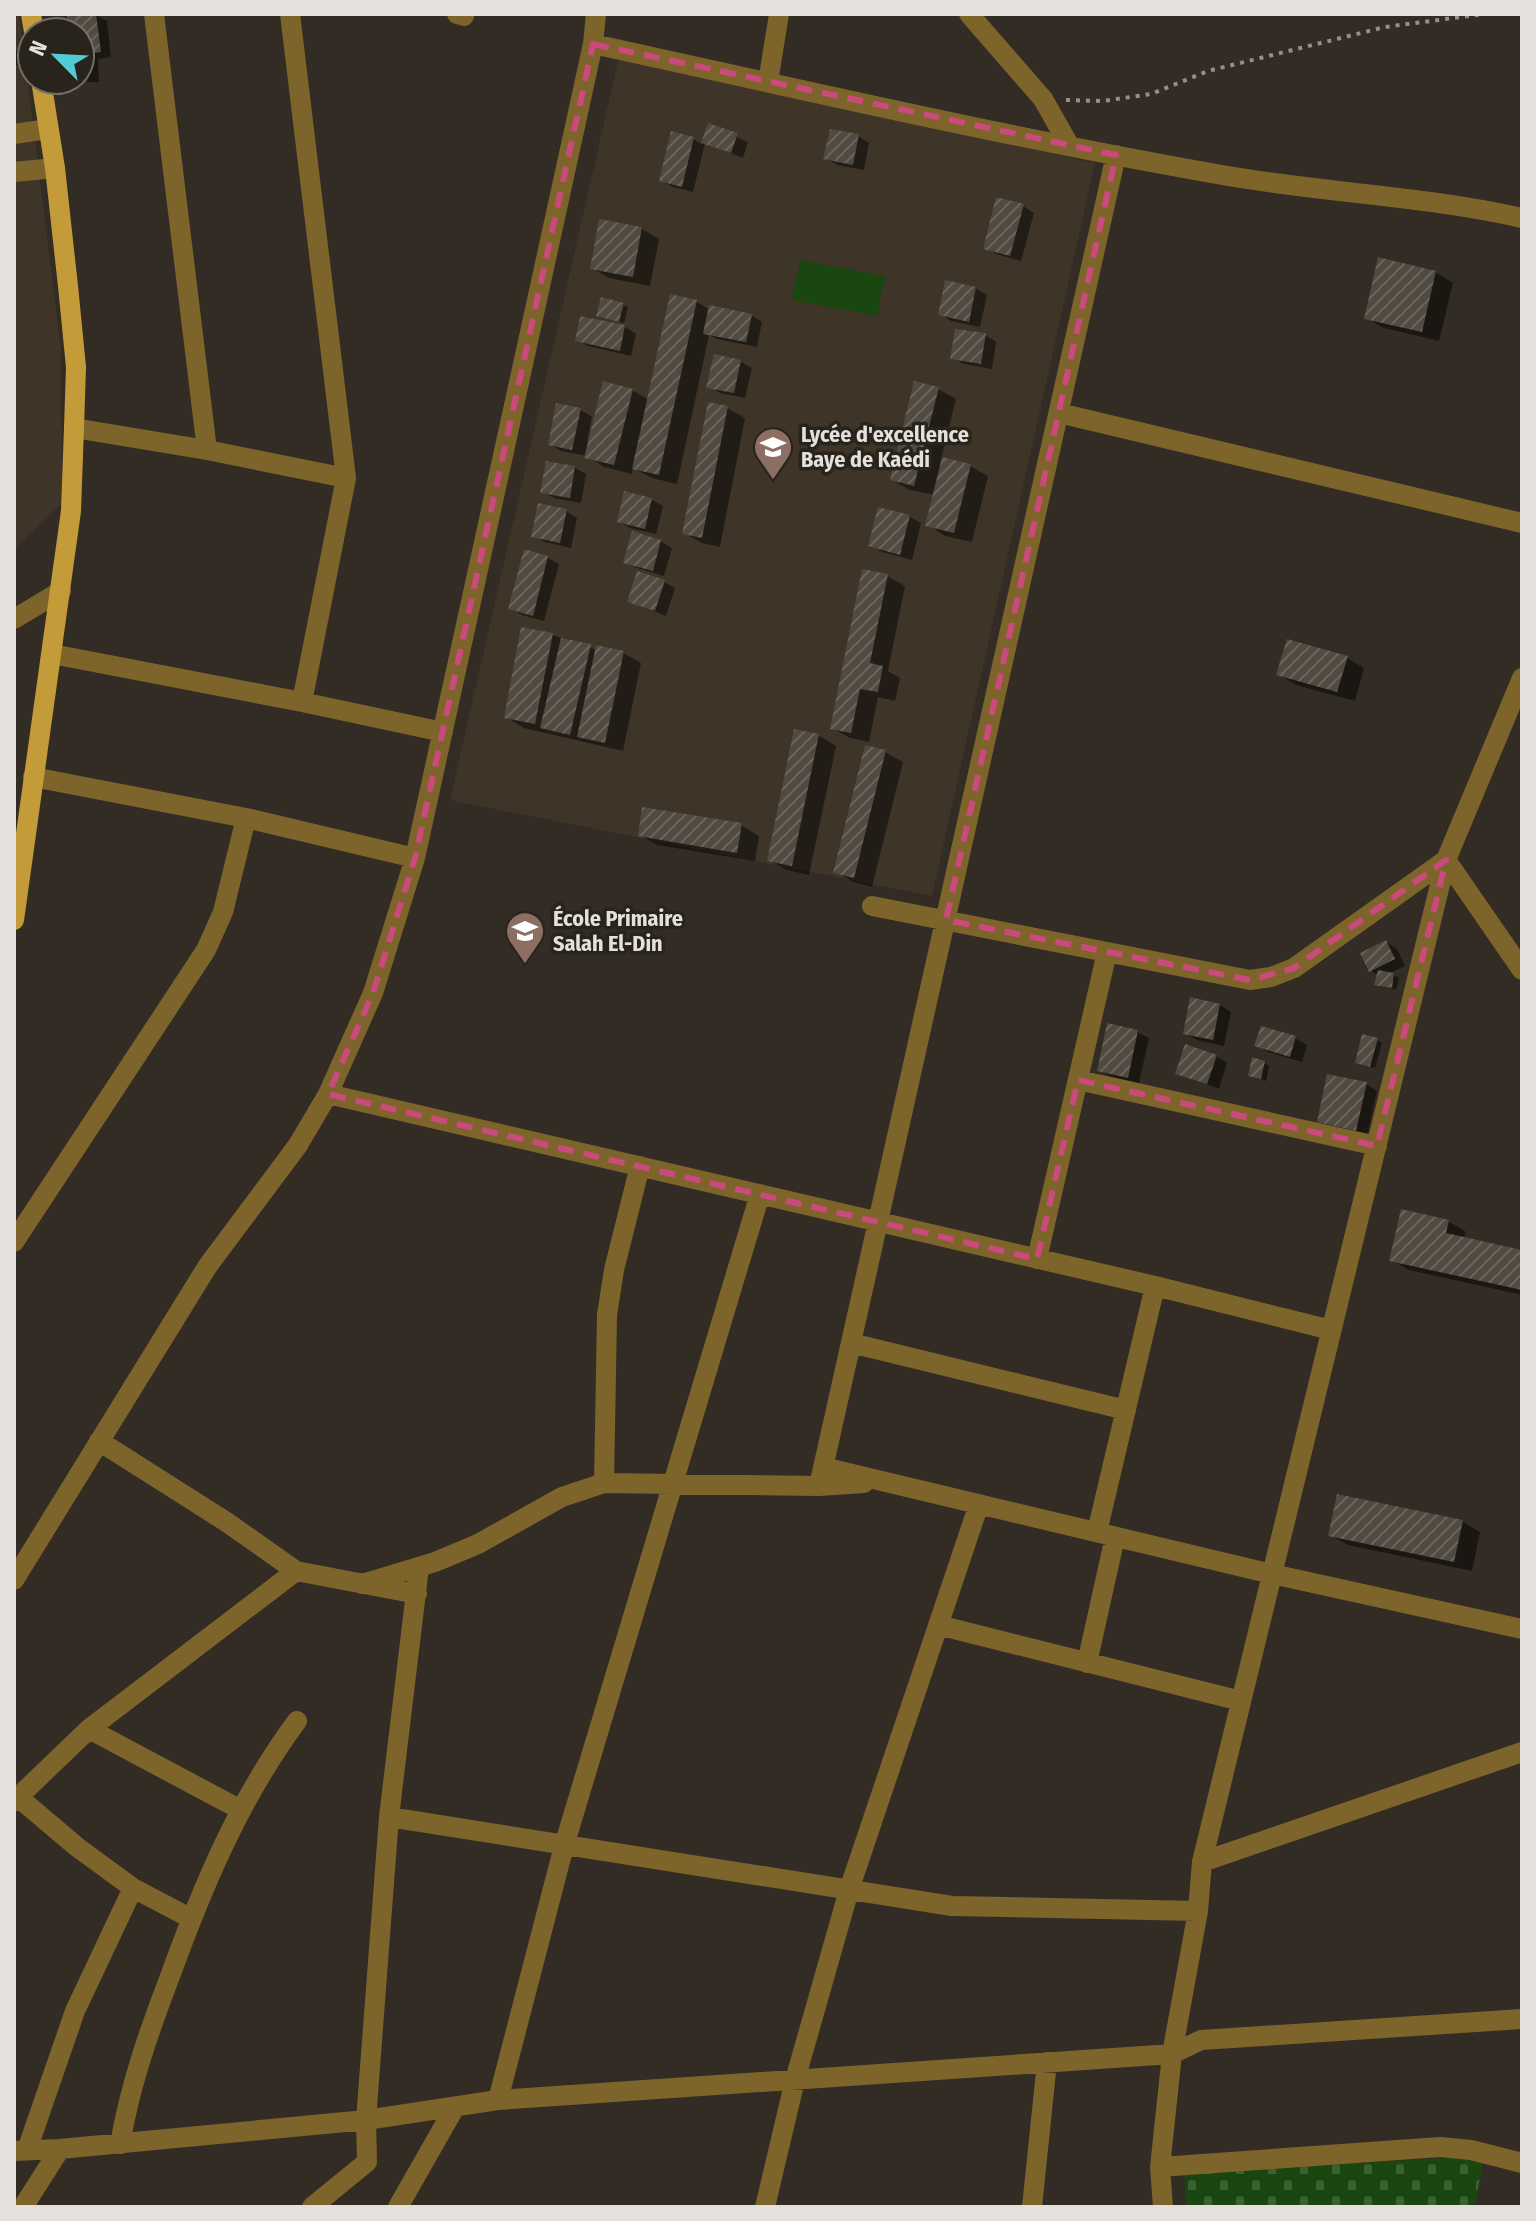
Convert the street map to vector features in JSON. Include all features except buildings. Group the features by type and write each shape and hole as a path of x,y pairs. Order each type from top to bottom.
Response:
{"main road":[{"path":"14,920 71,511 74,428 76,367 55,168 43,96"}],"street":[{"path":"154,14 207,450"},
{"path":"290,14 346,478 302,702"},
{"path":"14,1580 207,1267 298,1145 328,1094 373,993 415,858 593,44 596,14"},
{"path":"768,82 779,14"},
{"path":"969,14 1043,99 1069,145"},
{"path":"593,44 1116,155 1232,176 1466,206 1522,218"},
{"path":"14,134 48,129"},
{"path":"821,1476 1116,155"},
{"path":"14,172 55,168"},
{"path":"1059,413 1522,523"},
{"path":"74,428 207,450 346,478"},
{"path":"14,619 61,591"},
{"path":"52,654 443,732"},
{"path":"1163,2207 1160,2167 1172,2054 1198,1911 1202,1862 1446,860 1522,678"},
{"path":"33,777 246,818 415,858"},
{"path":"14,1242 206,950 223,912 246,818"},
{"path":"872,906 1250,980 1271,977 1294,968 1446,860"},
{"path":"1446,860 1522,970"},
{"path":"1037,1259 1107,952"},
{"path":"1078,1080 1377,1146"},
{"path":"328,1094 1155,1286 1331,1330"},
{"path":"604,1483 609,1303 614,1270 640,1166"},
{"path":"498,2100 564,1846 760,1194"},
{"path":"1087,1663 1126,1410 1155,1286"},
{"path":"851,1343 1126,1410"},
{"path":"99,1441 228,1523 296,1571 417,1594"},
{"path":"362,1584 419,1567 478,1544 562,1497 604,1483 674,1485 821,1476 885,1482 1272,1574 1522,1629"},
{"path":"765,2207 795,2080 849,1890 979,1504"},
{"path":"312,2207 367,2162 366,2120 389,1817 419,1567"},
{"path":"190,1918 133,1888 16,1799 89,1729 296,1571"},
{"path":"938,1625 1241,1701"},
{"path":"120,2144 127,2098 190,1918 241,1810 279,1745 297,1721"},
{"path":"89,1729 241,1810"},
{"path":"1202,1862 1521,1759"},
{"path":"389,1817 952,1906 1198,1911"},
{"path":"133,1888 75,2011 21,2150 120,2144 366,2120 498,2100 1172,2054 1201,2040 1522,2019"},
{"path":"1032,2207 1047,2062"},
{"path":"398,2207 455,2107"},
{"path":"1160,2167 1440,2147 1471,2150 1522,2163"},
{"path":"23,2207 60,2149"}],"path":[{"path":"1043,99 1103,101 1151,94 1208,71 1385,27 1484,14"}],"highlighted area":[{"path":"593,44 1116,155 946,920 1250,980 1294,968 1446,860 1377,1146 1078,1080 1037,1259 328,1094 373,993 415,858"}],"shaded area":[{"path":"14,14 19,14 16,16 16,96 29,96 61,350 62,503 14,550"},
{"name":"Lycée d'excellence Baye de Kaédi","path":"619,57 1095,163 932,896 450,800"}],"green space":[{"path":"800,260 885,276 877,316 792,300"},
{"path":"1459,2157 1483,2160 1475,2207 1187,2207 1184,2174"}],"place":[{"name":"Lycée d'excellence Baye de Kaédi","path":"773,481"},
{"name":"École Primaire Salah El-Din","path":"525,965"}]}
